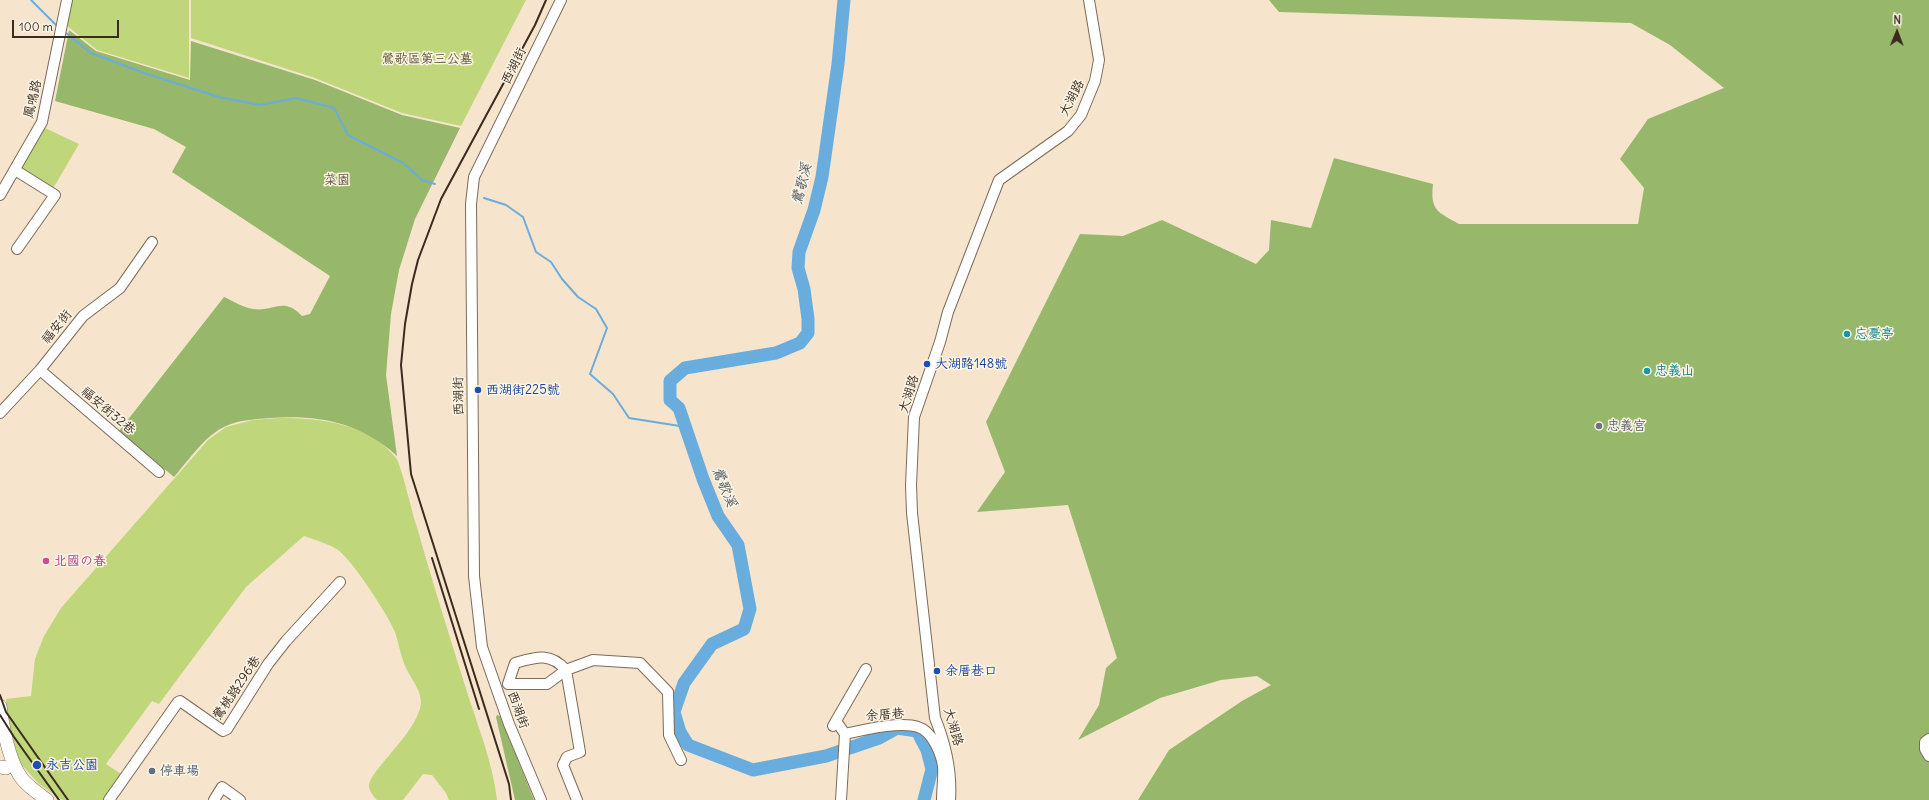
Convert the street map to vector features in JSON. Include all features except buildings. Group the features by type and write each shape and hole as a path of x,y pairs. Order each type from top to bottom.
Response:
{"main road":[{"path":"0,706 1,720 14,765 23,780 47,800"},
{"path":"0,749 3,768 17,787 33,800"}],"street":[{"name":"鳳鳴路","path":"0,195 42,122 67,0"},
{"name":"西湖街","path":"541,800 509,724 482,647 474,576 471,204 474,177 561,0"},
{"name":"大湖路","path":"950,800 950,768 945,745 935,718 914,539 911,485 914,417 940,342 948,312 999,180 1068,131 1084,108 1095,81 1099,60 1089,0"},
{"path":"15,170 54,195 17,249"},
{"name":"福安街","path":"0,413 40,370 83,316 120,288 152,242"},
{"name":"福安街32巷","path":"40,370 159,472"},
{"name":"鶯桃路296巷","path":"109,800 178,702 180,701 223,730 227,729 268,664 286,641 340,582"},
{"path":"577,800 563,765 567,757 580,752 566,670 559,661 538,656 515,663 508,684 546,684 566,670 593,660 640,663 668,692 669,735 681,760"},
{"name":"余厝巷","path":"866,669 834,724 845,735 868,728 893,726 918,727 928,735 937,746 943,766 942,800"},
{"path":"841,800 845,735"},
{"path":"1929,739 1925,742 1925,749 1929,756"},
{"path":"214,800 222,787 240,800"}],"green space":[{"path":"71,0 189,0 189,78 97,50 66,25"},
{"name":"鶯歌區第三公墓","path":"191,0 526,0 461,126 402,113 315,78 191,38"},
{"path":"1269,0 1929,0 1929,800 1138,800 1169,750 1242,701 1271,685 1257,676 1221,680 1160,698 1078,740 1099,705 1106,668 1117,658 1068,505 977,512 1005,472 986,422 1080,234 1123,236 1162,220 1256,264 1269,250 1271,220 1311,228 1334,158 1433,184 1433,200 1437,210 1459,224 1638,224 1644,188 1620,159 1648,119 1724,88 1670,45 1631,23 1279,12"},
{"name":"菜園","path":"69,30 96,51 190,80 191,41 315,80 402,115 460,128 415,219 399,270 391,314 386,375 397,456 383,444 368,435 338,423 288,417 248,420 236,422 218,430 197,449 174,477 119,431 224,297 242,306 253,309 267,309 279,306 289,307 302,316 310,314 330,276 172,172 186,147 154,129 55,101"},
{"path":"45,128 79,144 51,192 18,173"},
{"name":"永吉公園","path":"279,418 327,421 358,430 385,446 396,458 441,610 485,747 497,800 449,800 446,793 432,775 423,774 403,800 377,800 373,796 369,787 371,780 376,771 403,739 418,715 421,703 420,694 405,665 395,632 391,624 361,576 338,550 304,536 246,587 159,704 152,701 106,764 121,774 103,800 62,800 39,784 20,763 10,734 6,699 31,696 35,659 44,636 61,608 208,440 226,427 253,420"},
{"path":"497,715 500,716 534,800 515,800 496,717"}],"waterway":[{"path":"31,0 56,25"},
{"name":"鶯歌溪","path":"844,0 838,64 822,177 814,210 799,252 798,268 804,289 808,319 808,333 800,343 776,353 685,368 670,381 670,400 679,408 703,479 718,516 738,545 750,609 744,629 712,644 684,683 674,712 680,732 688,745 753,770 826,756 879,738 897,728 917,731 927,750 932,769 924,800"},
{"path":"66,33 91,53 147,74 219,97 260,105 296,98 334,108 348,135 403,163 422,180 435,184"},
{"path":"484,198 506,205 523,217 536,252 551,262 562,279 578,297 596,309 607,328 590,374 613,394 629,418 686,427"}],"railway":[{"path":"511,800 509,784 411,474 401,365 405,324 412,284 418,260 441,199 535,25 546,0"},
{"path":"432,558 479,709"},
{"path":"0,695 6,712 68,800"},
{"path":"0,715 59,800"}],"place":[{"name":"忘憂亭","path":"1847,334"},
{"name":"大湖路148號","path":"927,364"},
{"name":"忠義山","path":"1647,371"},
{"name":"西湖街225號","path":"478,390"},
{"name":"忠義宮","path":"1599,426"},
{"name":"北國の春","path":"46,561"},
{"name":"余厝巷口","path":"937,671"},
{"name":"永吉公園","path":"37,765"},
{"name":"停車場","path":"152,771"}]}
